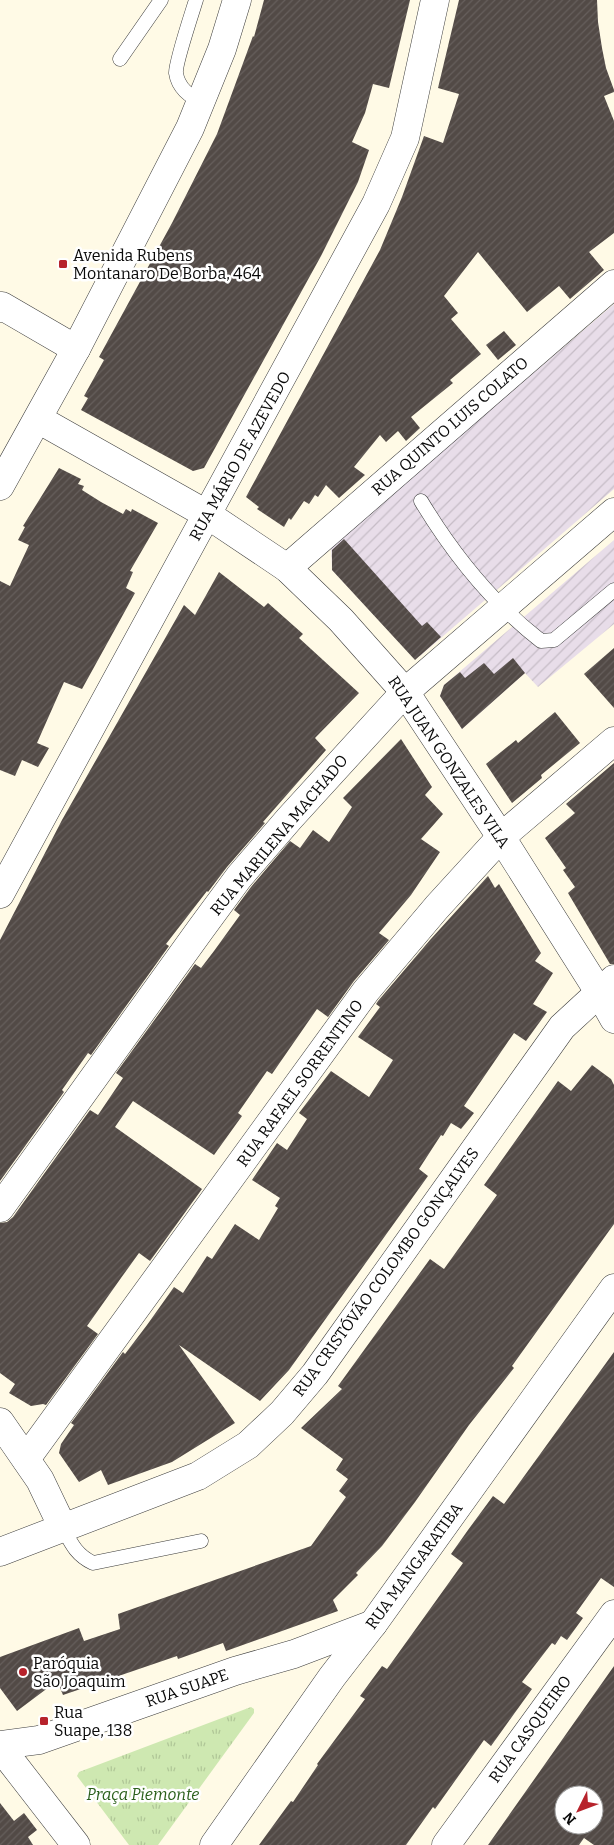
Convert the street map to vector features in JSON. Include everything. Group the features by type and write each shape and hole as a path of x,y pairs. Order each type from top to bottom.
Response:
{"street":[{"path":"0,486 76,349 190,128 222,49 237,0"},
{"name":"RUA MÁRIO DE AZEVEDO","path":"0,894 376,204 405,138 435,0"},
{"name":"RUA QUINTO LUIS COLATO","path":"287,568 614,284"},
{"path":"0,308 2,306 76,349"},
{"name":"RUA JUAN GONZALES VILA","path":"38,419 208,515 287,568 341,620 405,692 501,837 606,985 614,1019"},
{"name":"RUA MARILENA MACHADO","path":"0,1208 239,877 320,784 405,692 614,512"},
{"name":"RUA RAFAEL SORRENTINO","path":"26,1459 366,991 501,837 614,741"},
{"name":"RUA CRISTÓVÃO COLOMBO GONÇALVES","path":"0,1552 198,1476 248,1445 282,1413 315,1374 562,1027 606,985"},
{"name":"RUA MANGARATIBA","path":"214,1845 332,1677 373,1624 614,1288"},
{"path":"0,1422 40,1480 63,1528"},
{"name":"RUA CASQUEIRO","path":"446,1845 614,1614"},
{"name":"RUA SUAPE","path":"0,1746 40,1740 235,1671 294,1654 373,1624"},
{"path":"0,1746 76,1845"}],"lane":[{"path":"120,58 161,0"},
{"path":"196,0 176,72 182,88 191,98 202,101"},
{"path":"421,501 456,555 503,608 541,641 554,640 614,590"},
{"path":"63,1528 75,1551 93,1563 201,1541"}],"shaded area":[{"path":"614,304 614,489 420,656 412,656 332,570 331,546"},
{"path":"614,540 614,624 538,687 525,673 462,729 440,696 444,685"}],"green space":[{"name":"Praça Piemonte","path":"251,1707 254,1709 254,1713 158,1845 129,1845 77,1776 79,1772"}],"building":[{"path":"264,0 410,0 389,88 373,84 365,113 352,142 369,150 358,182 321,256 204,468 193,471 81,410 88,398 84,396 104,360 99,357 172,223 217,134 254,37"},
{"path":"459,0 597,0 602,48 606,68 614,90 614,92 604,96 614,121 614,233 589,252 604,270 570,299 559,286 527,312 478,252 444,296 458,313 451,319 481,354 450,380 453,383 411,417 420,428 406,441 398,431 386,442 380,435 354,467 365,475 339,498 326,485 318,497 315,495 309,504 304,501 291,520 289,518 284,527 257,509 259,507 246,497 380,250 424,136 443,143 459,94 438,88"},
{"path":"504,331 516,345 498,360 486,345"},
{"path":"59,468 81,479 78,484 84,486 82,490 101,502 123,514 126,509 131,512 132,509 158,523 130,571 133,572 126,588 135,593 82,689 64,682 37,743 49,748 38,767 22,760 15,776 0,770 0,581 10,586 29,545 18,540 25,527 23,526"},
{"path":"344,539 422,626 427,622 441,637 415,660 332,570 332,550"},
{"path":"219,572 264,607 268,603 303,634 299,638 359,693 315,738 326,750 263,822 265,823 207,891 166,944 169,946 91,1055 88,1053 62,1090 64,1092 0,1181 0,940 62,820 184,605 195,615"},
{"path":"614,648 614,708 584,674"},
{"path":"513,658 525,673 462,729 440,696 444,685 460,672 465,678 484,663 494,674"},
{"path":"555,712 580,743 541,775 542,778 512,803 486,764 516,740 518,743"},
{"path":"401,739 432,787 425,795 443,814 421,839 440,852 411,895 379,933 389,940 354,981 328,1017 317,1009 272,1074 267,1071 238,1113 242,1116 214,1155 133,1101 115,1127 202,1189 150,1261 139,1253 87,1326 98,1334 46,1405 31,1406 9,1393 15,1384 0,1373 0,1223 7,1222 13,1217 90,1110 98,1115 123,1078 116,1073 195,964 201,968 214,951 240,915 234,910 251,887 290,841 300,848 313,830 329,842 352,807 343,798"},
{"path":"614,763 614,964 610,964 568,893 575,887 563,870 566,868 545,838 575,813 566,804"},
{"path":"488,876 495,888 499,884 541,953 535,961 553,973 533,1004 547,1012 526,1041 514,1033 464,1106 474,1113 461,1129 451,1123 443,1136 441,1135 419,1169 428,1176 289,1370 260,1401 179,1345 235,1423 172,1462 108,1485 101,1470 79,1482 59,1453 61,1444 74,1425 71,1423 174,1287 183,1293 207,1256 212,1259 235,1224 259,1240 278,1208 275,1206 280,1198 252,1180 277,1143 287,1150 307,1119 299,1113 331,1071 369,1097 393,1060 358,1037 380,1007 376,1004 378,1001"},
{"path":"592,1065 611,1079 614,1085 614,1224 512,1366 514,1368 469,1425 415,1502 382,1546 356,1573 358,1575 333,1600 338,1611 226,1651 223,1643 178,1659 177,1656 63,1695 57,1681 17,1711 0,1688 0,1657 79,1628 84,1641 120,1629 118,1614 311,1546 346,1497 339,1491 348,1479 336,1470 343,1459 301,1428 342,1389 338,1386 430,1259 444,1269 497,1195 484,1185 558,1081 571,1091"},
{"path":"614,1352 614,1587 601,1578 576,1613 583,1618 567,1640 561,1636 555,1645 552,1643 522,1682 532,1689 491,1746 484,1740 435,1809 433,1807 406,1845 259,1845 291,1801 293,1802 317,1764 365,1699 360,1696 382,1666 387,1669 463,1563 451,1554 468,1530 493,1496 504,1504"},
{"path":"614,1666 614,1845 594,1845 584,1838 579,1845 488,1845"},
{"path":"0,1803 14,1821 24,1813 37,1830 28,1837 33,1845 0,1845"}],"place":[{"name":"Avenida Rubens Montanaro De Borba, 464","path":"63,264"},
{"name":"Paróquia São Joaquim","path":"23,1672"},
{"name":"Rua Suape, 138","path":"44,1721"}]}
